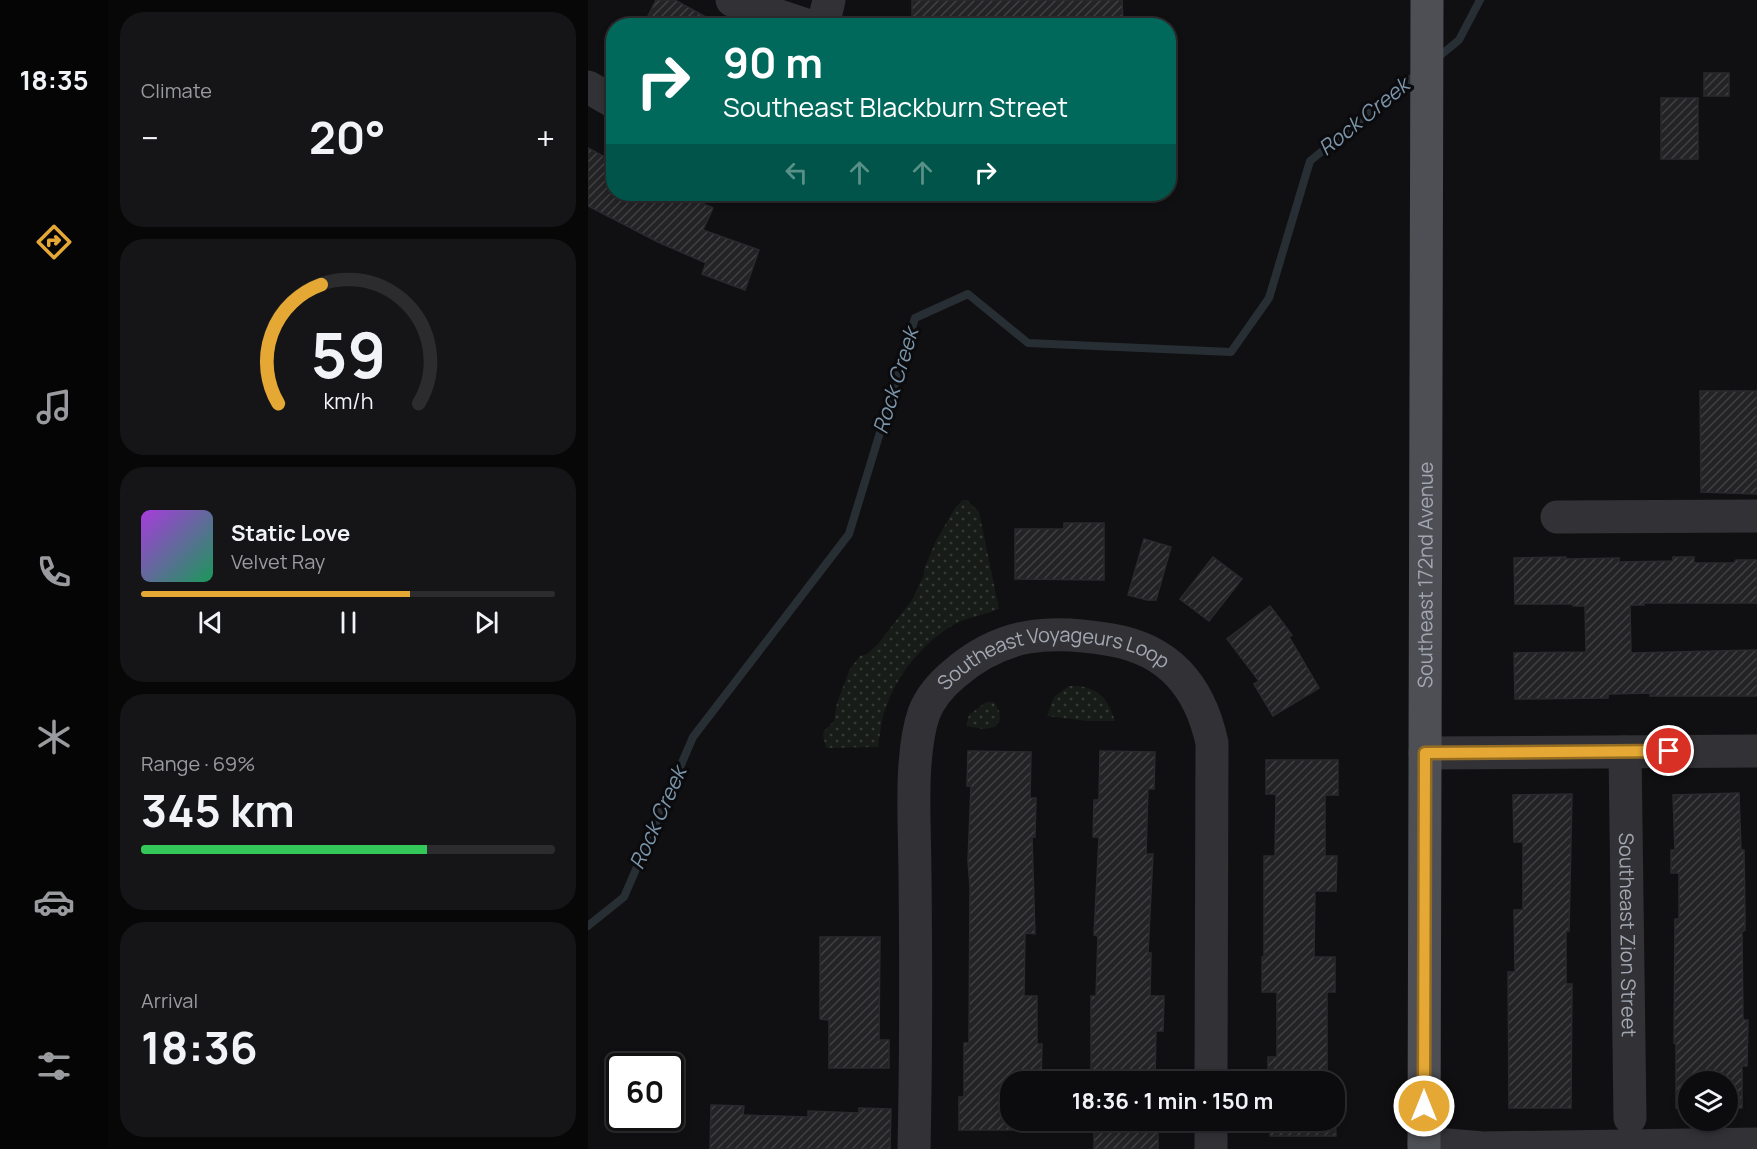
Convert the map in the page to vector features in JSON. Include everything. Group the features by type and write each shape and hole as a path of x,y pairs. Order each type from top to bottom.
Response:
{"main road":[{"name":"Southeast 172nd Avenue","path":"1424,1146 1427,0"}],"street":[{"path":"732,0 785,18"},
{"path":"825,18 829,0"},
{"path":"588,87 606,97"},
{"path":"1557,516 1757,516"},
{"name":"Southeast Voyageurs Loop","path":"914,1149 917,745 924,713 946,681 974,658 994,646 1020,638 1048,635 1094,636 1129,643 1155,654 1177,671 1190,686 1200,704 1212,743 1210,1071"},
{"path":"1425,753 1757,751"},
{"name":"Southeast Zion Street","path":"1625,752 1630,1118"},
{"path":"1210,1131 1210,1149"},
{"path":"1424,1146 1486,1148 1757,1144"}],"shaded area":[{"path":"963,500 967,500 979,512 999,609 955,624 943,631 912,661 890,697 882,719 878,747 826,748 824,731 834,721 837,703 850,669 860,656 867,654 878,644 912,600 936,541 955,508"},
{"path":"1069,686 1086,687 1099,693 1108,704 1115,721 1087,721 1047,716 1054,697"},
{"path":"986,702 994,702 999,711 1000,720 995,727 984,729 966,726 969,715"}],"building":[{"path":"656,0 675,0 708,18 647,18"},
{"path":"912,0 1122,0 1123,18 912,18"},
{"path":"1704,73 1729,73 1729,96 1704,96"},
{"path":"1661,98 1698,98 1698,159 1661,159"},
{"path":"588,148 606,158 606,201 696,201 713,208 703,230 759,250 745,290 702,274 706,263 658,242 588,206"},
{"path":"1700,391 1757,391 1757,494 1701,492"},
{"path":"1064,523 1104,523 1104,580 1015,579 1015,529 1064,529"},
{"path":"1144,539 1171,547 1156,600 1128,595"},
{"path":"1213,557 1242,579 1209,621 1180,599"},
{"path":"1566,557 1566,559 1619,558 1619,562 1673,561 1673,557 1694,557 1694,563 1734,563 1736,560 1757,560 1757,603 1630,605 1631,653 1757,650 1757,696 1650,696 1650,693 1608,694 1608,698 1515,699 1514,653 1586,652 1585,606 1515,604 1514,558"},
{"path":"1270,606 1292,635 1289,637 1319,688 1273,716 1254,684 1259,681 1227,639"},
{"path":"968,751 1031,752 1030,798 1036,798 1035,837 1032,837 1035,934 1025,933 1024,996 1037,996 1037,1044 1042,1044 1041,1071 1000,1071 1000,1130 959,1130 959,1097 964,1097 964,1043 969,1043 970,886 968,861 971,786 967,786"},
{"path":"1100,751 1155,752 1154,789 1148,789 1146,854 1153,854 1148,953 1151,953 1150,996 1164,996 1163,1031 1156,1031 1155,1071 1091,1071 1091,996 1096,996 1098,936 1094,935 1099,837 1093,837 1094,800 1099,800"},
{"path":"1266,760 1338,760 1338,795 1325,795 1325,856 1337,856 1336,891 1315,891 1314,957 1335,957 1335,992 1327,992 1327,1071 1268,1071 1268,1057 1277,1057 1277,992 1262,992 1264,856 1275,856 1276,794 1266,794"},
{"path":"1739,793 1741,850 1744,850 1743,1020 1748,1020 1747,1066 1742,1066 1742,1108 1738,1108 1738,1071 1678,1071 1678,1108 1676,1108 1675,919 1679,919 1679,873 1671,873 1671,850 1675,850 1673,795"},
{"path":"1572,794 1569,931 1566,931 1566,984 1572,984 1571,1108 1509,1108 1508,972 1515,972 1514,910 1523,910 1523,842 1514,842 1513,795"},
{"path":"820,937 880,937 879,1040 889,1040 889,1068 829,1068 829,1020 820,1019"},
{"path":"711,1105 744,1106 743,1115 808,1117 808,1111 859,1113 859,1108 891,1109 890,1149 710,1149"},
{"path":"1094,1131 1158,1131 1158,1149 1094,1149"},
{"path":"1270,1131 1336,1131 1336,1136 1270,1136"}],"waterway":[{"name":"Rock Creek","path":"1436,59 1459,40 1480,0"},
{"name":"Rock Creek","path":"588,926 624,897 693,737 849,534 915,318 968,294 1028,343 1231,352 1269,298 1310,161 1419,72"}],"route":[{"path":"1424,1106 1425,753 1669,751"}]}
